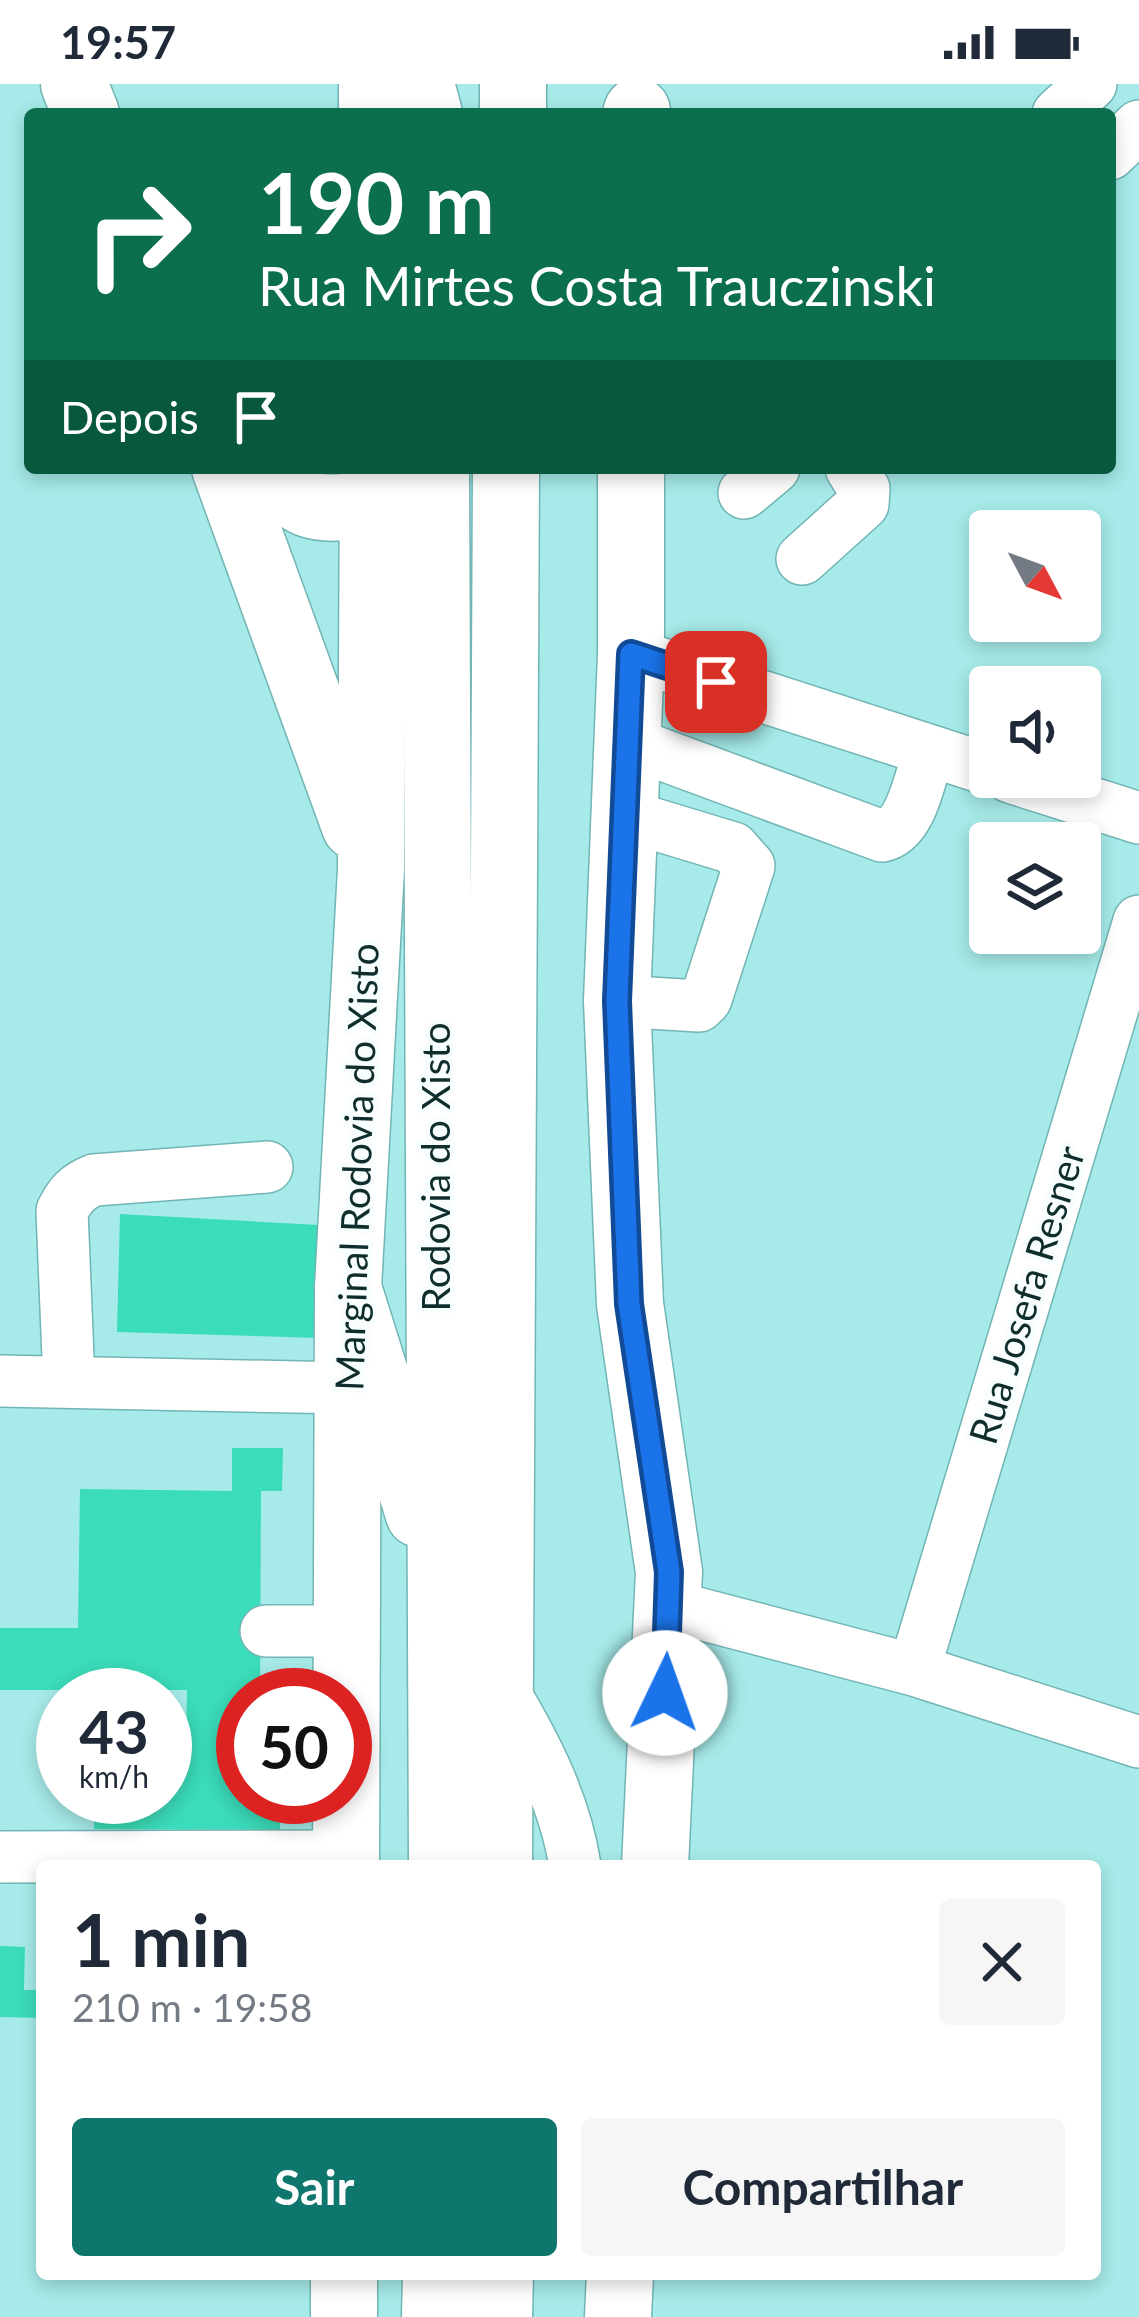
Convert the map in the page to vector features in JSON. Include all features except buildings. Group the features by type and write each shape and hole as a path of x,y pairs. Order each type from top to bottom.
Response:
{"main road":[{"path":"227,474 370,868"},
{"path":"279,474 286,490 309,507 373,487"},
{"name":"Rodovia do Xisto","path":"436,474 442,1860"},
{"path":"643,479 617,1001 629,1304 669,1572 655,1860"},
{"name":"Rodovia do Xisto","path":"500,1860 511,485"},
{"name":"Marginal Rodovia do Xisto","path":"346,1860 347,1288 370,868 373,487"},
{"path":"347,1288 438,1575"},
{"path":"344,2280 344,2317"},
{"path":"435,2317 436,2280"},
{"path":"499,2317 500,2280"}],"street":[{"path":"1065,108 1091,84"},
{"path":"1118,84 1139,108"},
{"path":"1116,148 1139,126"},
{"path":"802,559 863,504 864,489 855,474"},
{"path":"631,654 969,763"},
{"path":"628,742 882,836 902,824 929,751"},
{"path":"1076,798 1139,818"},
{"path":"617,1001 699,1006 712,987 748,866 733,848 624,815"},
{"name":"Rua Josefa Resner","path":"914,1670 1139,921"},
{"path":"68,1382 62,1211 68,1197 94,1180 267,1167"},
{"path":"0,1381 347,1388"},
{"path":"670,1606 914,1670 1139,1742"},
{"path":"266,1631 346,1631"},
{"path":"499,1684 534,1742 570,1836 574,1860"},
{"path":"0,1857 260,1860"}],"route":[{"path":"665,1693 669,1572 629,1304 617,1001 631,654 716,682"}]}
